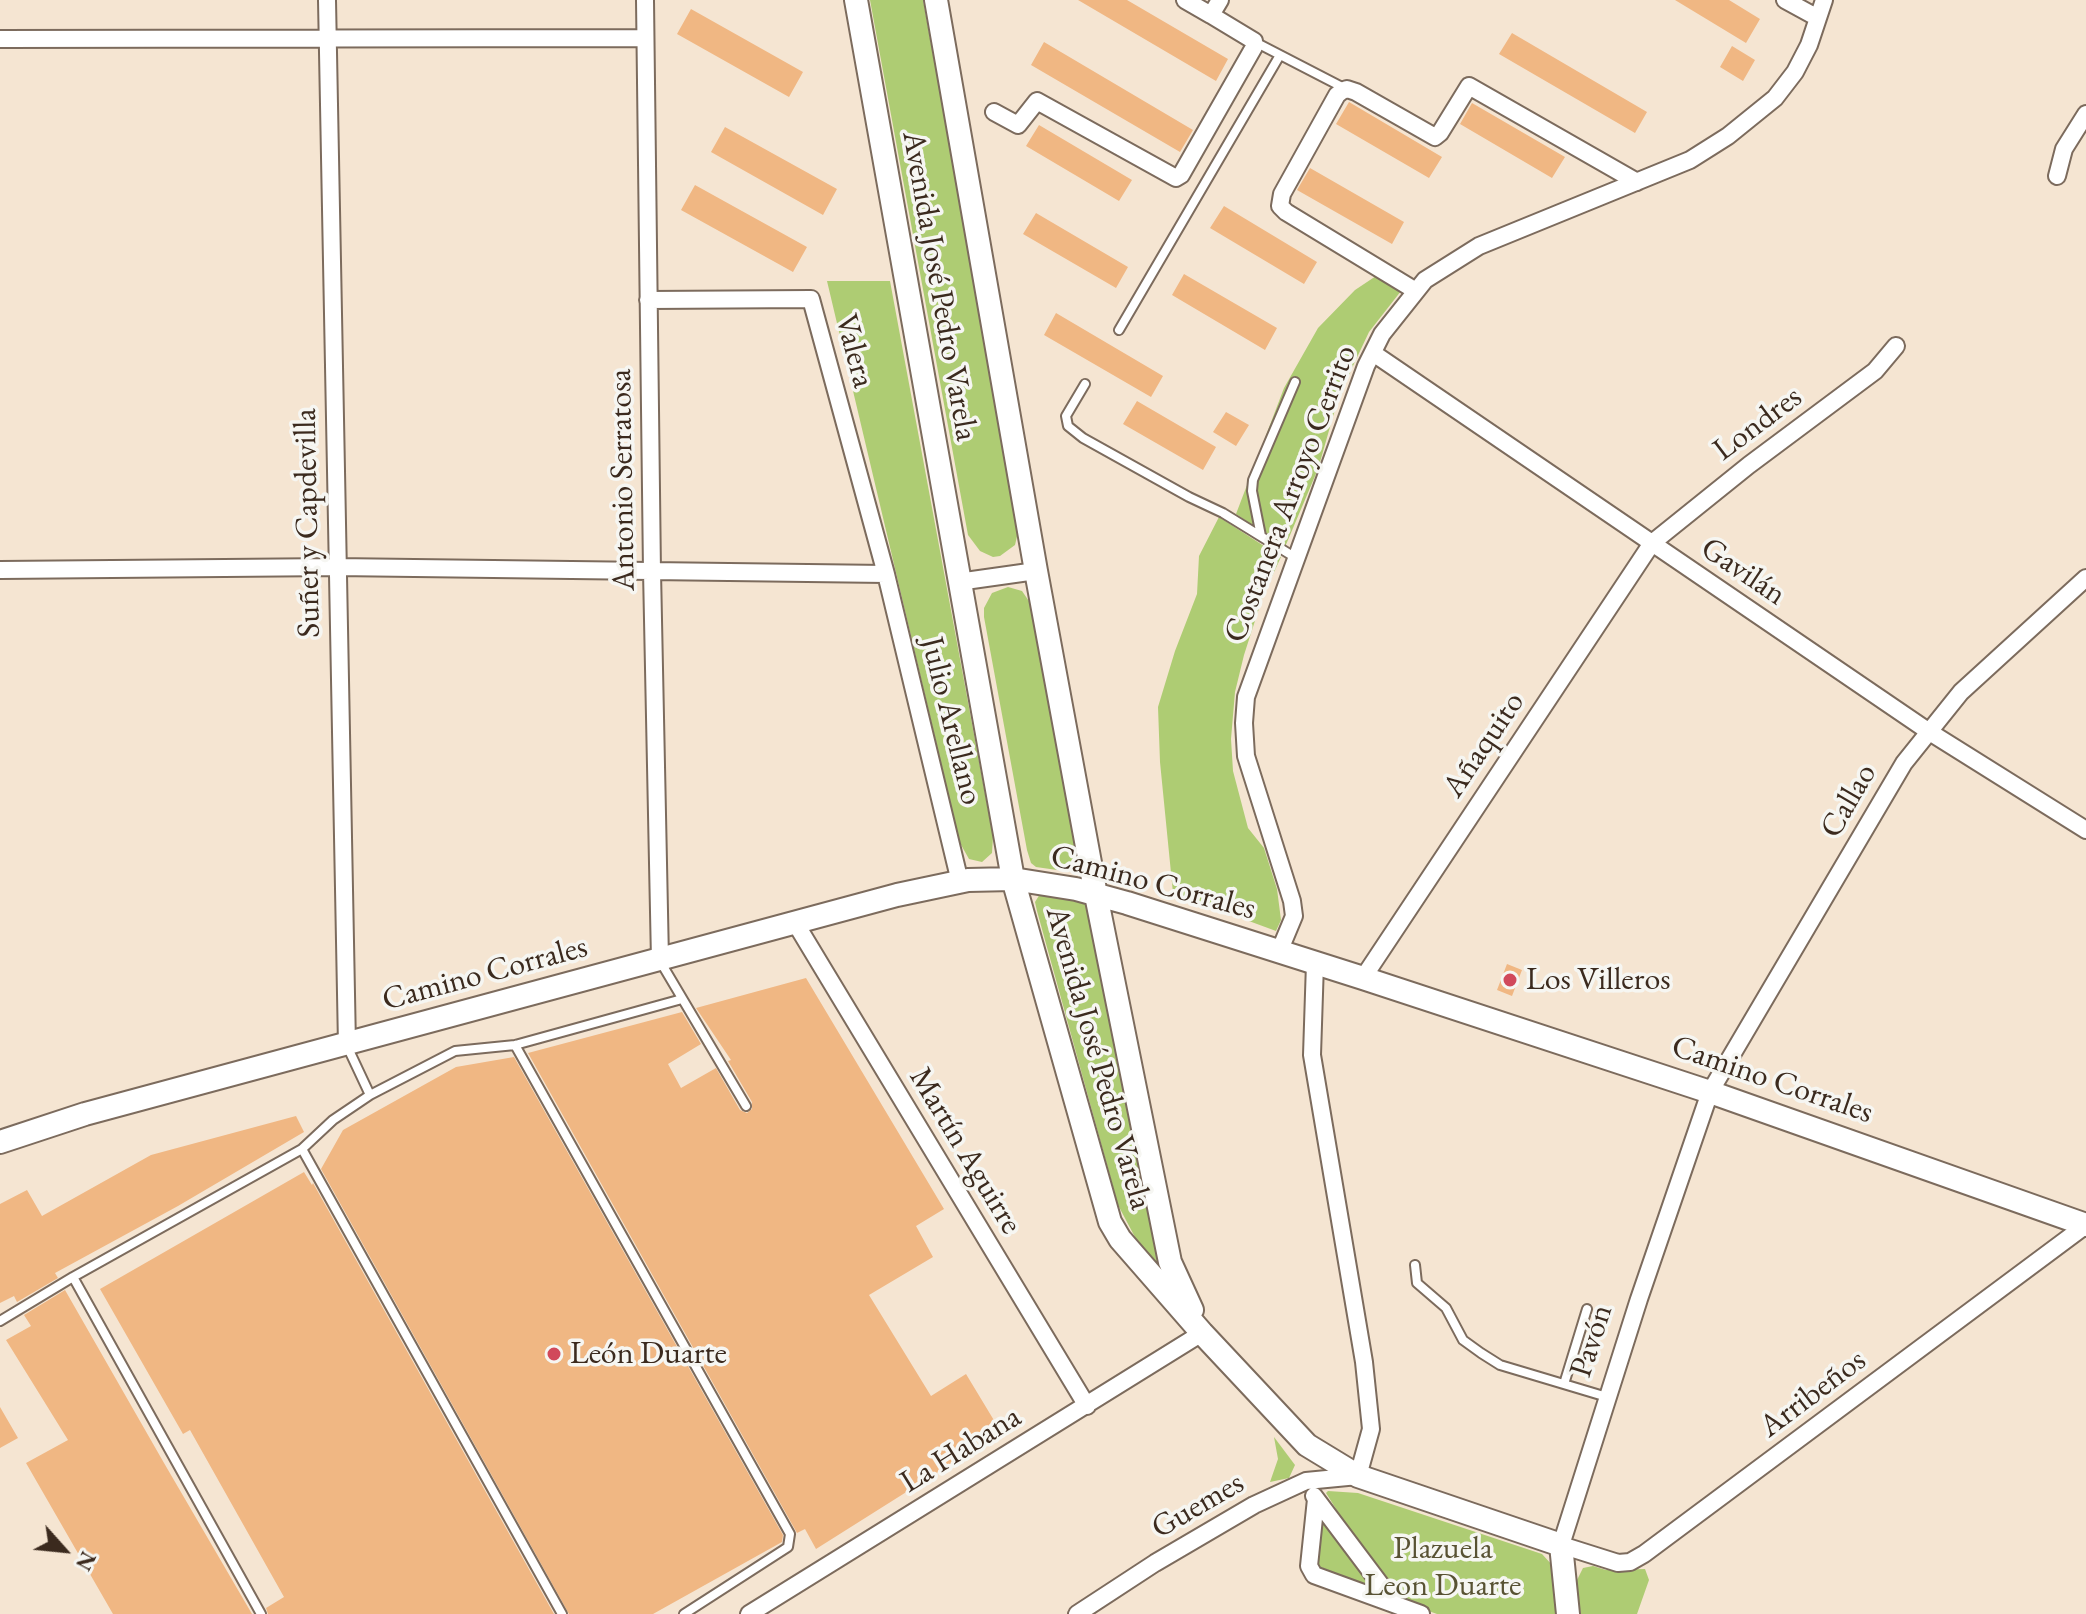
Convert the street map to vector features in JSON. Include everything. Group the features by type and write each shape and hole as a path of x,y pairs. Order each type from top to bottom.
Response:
{"street":[{"name":"Suñer y Capdevilla","path":"327,0 347,1045"},
{"name":"Antonio Serratosa","path":"645,0 660,960"},
{"name":"Avenida José Pedro Varela","path":"856,0 1013,879 1110,1222 1120,1239 1202,1333 1307,1445 1358,1476 1561,1545"},
{"name":"Avenida José Pedro Varela","path":"936,0 1096,895 1170,1262 1202,1333"},
{"path":"994,112 1018,125 1037,101 1176,178 1181,175 1254,47 1254,41 1215,7 1185,0"},
{"path":"1785,0 1818,18"},
{"name":"Costanera Arroyo Cerrito","path":"1279,952 1294,916 1246,756 1246,697 1382,334 1425,280 1479,246 1690,160 1728,136 1775,98 1795,72 1809,45 1824,0"},
{"path":"0,39 645,38"},
{"path":"1416,291 1280,206 1282,194 1337,95 1347,89 1435,137 1469,86 1637,182"},
{"path":"2057,176 2064,149 2086,114"},
{"name":"Valera","path":"648,300 811,299 886,574"},
{"name":"Londres","path":"1652,543 1749,465 1875,371 1896,346"},
{"name":"Gavilán","path":"1373,353 1928,731 2086,830"},
{"name":"Añaquito","path":"1363,978 1652,543"},
{"path":"0,570 336,567 886,574"},
{"path":"958,582 1036,571"},
{"name":"Julio Arellano","path":"886,574 960,882"},
{"name":"Callao","path":"1710,1092 1895,776 1961,692 2086,578"},
{"name":"Camino Corrales","path":"0,1142 85,1114 897,895 960,882 1013,879 1096,895 1363,978 1710,1092 2086,1225"},
{"name":"Martín Aguirre","path":"796,924 1087,1406"},
{"path":"1315,963 1312,1055 1364,1362 1371,1429 1358,1476"},
{"name":"Pavón","path":"1568,1614 1561,1545 1710,1092"},
{"name":"Arribeños","path":"1561,1545 1618,1563 1630,1562 1644,1554 2086,1225"},
{"name":"La Habana","path":"749,1614 1202,1333"},
{"name":"Guemes","path":"1077,1614 1222,1522 1306,1481 1358,1476"},
{"path":"1306,1481 1316,1499 1396,1605"},
{"path":"1316,1499 1309,1566 1314,1575 1421,1614"}],"lane":[{"path":"1254,41 1347,89"},
{"path":"1119,330 1280,55"},
{"path":"1261,536 1252,491 1253,480 1295,382"},
{"path":"1085,384 1066,416 1068,426 1083,438 1297,558"},
{"path":"660,960 746,1106"},
{"path":"0,1321 302,1149 333,1120 370,1095 455,1051 515,1045 682,999"},
{"path":"347,1045 370,1095"},
{"path":"515,1045 790,1534 788,1547 684,1614"},
{"path":"302,1149 562,1614"},
{"path":"1415,1265 1417,1283 1446,1308 1463,1340 1500,1365 1608,1398"},
{"path":"73,1277 261,1614"},
{"path":"1564,1384 1587,1309"}],"green space":[{"path":"870,0 923,0 1019,528 1015,545 1000,556 993,557 980,551 968,535"},
{"path":"1376,276 1401,291 1369,332 1352,368 1334,413 1318,469 1285,547 1236,514 1284,388 1318,328 1355,290"},
{"path":"827,281 890,281 993,837 992,853 982,862 969,859 960,843"},
{"path":"1219,517 1281,557 1263,596 1244,655 1235,692 1231,739 1233,771 1248,828 1264,848 1277,889 1281,920 1276,931 1173,893 1160,762 1158,707 1197,594 1199,556"},
{"path":"1008,587 1022,591 1033,607 1081,867 1071,872 1036,867 1031,863 1027,850 984,617 984,608 992,593"},
{"path":"1040,894 1086,900 1173,1286 1145,1256 1118,1205 1037,911 1035,902"},
{"path":"1274,1437 1295,1465 1289,1478 1270,1482 1278,1459"},
{"name":"Plazuela Leon Duarte","path":"1326,1493 1358,1493 1542,1554 1553,1566 1558,1614 1437,1614 1398,1600 1343,1520"},
{"path":"1318,1506 1382,1592 1318,1566"},
{"path":"1593,1566 1606,1570 1645,1569 1649,1580 1637,1614 1581,1614 1575,1584 1583,1568"}],"building":[{"path":"1078,0 1127,0 1228,59 1216,81"},
{"path":"1675,0 1729,0 1760,19 1746,43"},
{"path":"691,9 803,72 789,97 677,34"},
{"path":"1512,33 1647,112 1635,133 1499,54"},
{"path":"1044,42 1193,130 1180,152 1031,65"},
{"path":"1732,46 1755,60 1743,81 1720,67"},
{"path":"1349,102 1442,157 1429,178 1336,124"},
{"path":"1472,103 1565,157 1552,178 1460,124"},
{"path":"1039,125 1132,180 1119,201 1026,146"},
{"path":"725,127 837,189 823,215 711,152"},
{"path":"1310,168 1404,222 1392,244 1297,190"},
{"path":"695,185 807,247 793,272 681,210"},
{"path":"1224,206 1317,262 1304,284 1210,228"},
{"path":"1036,213 1128,267 1116,288 1023,234"},
{"path":"1184,274 1277,328 1265,350 1172,295"},
{"path":"1056,313 1163,376 1151,397 1044,335"},
{"path":"1137,401 1216,447 1203,470 1123,424"},
{"path":"1226,412 1249,425 1236,446 1213,432"},
{"name":"Los Villeros","path":"1507,964 1522,970 1512,996 1497,990"},
{"path":"806,978 944,1209 916,1226 933,1257 869,1295 931,1396 966,1374 995,1422 960,1446 965,1455 816,1549 805,1529 797,1533 528,1053 682,1012 701,1044 668,1064 681,1088 716,1068 740,1110 747,1113 752,1109 752,1102 728,1061 731,1060 696,1008"},
{"name":"León Duarte","path":"514,1057 783,1535 782,1542 653,1614 569,1614 321,1169 343,1130 456,1067"},
{"path":"296,1116 304,1132 55,1273 58,1278 17,1302 14,1296 0,1303 0,1204 27,1190 42,1216 151,1155"},
{"path":"304,1172 313,1183 554,1614 268,1614 266,1608 284,1597 190,1430 183,1434 100,1289"},
{"path":"65,1290 252,1614 113,1614 26,1463 68,1440 6,1340 31,1326 24,1315"},
{"path":"0,1407 18,1438 0,1448"}],"place":[{"name":"Los Villeros","path":"1510,980"},
{"name":"León Duarte","path":"554,1354"}]}
